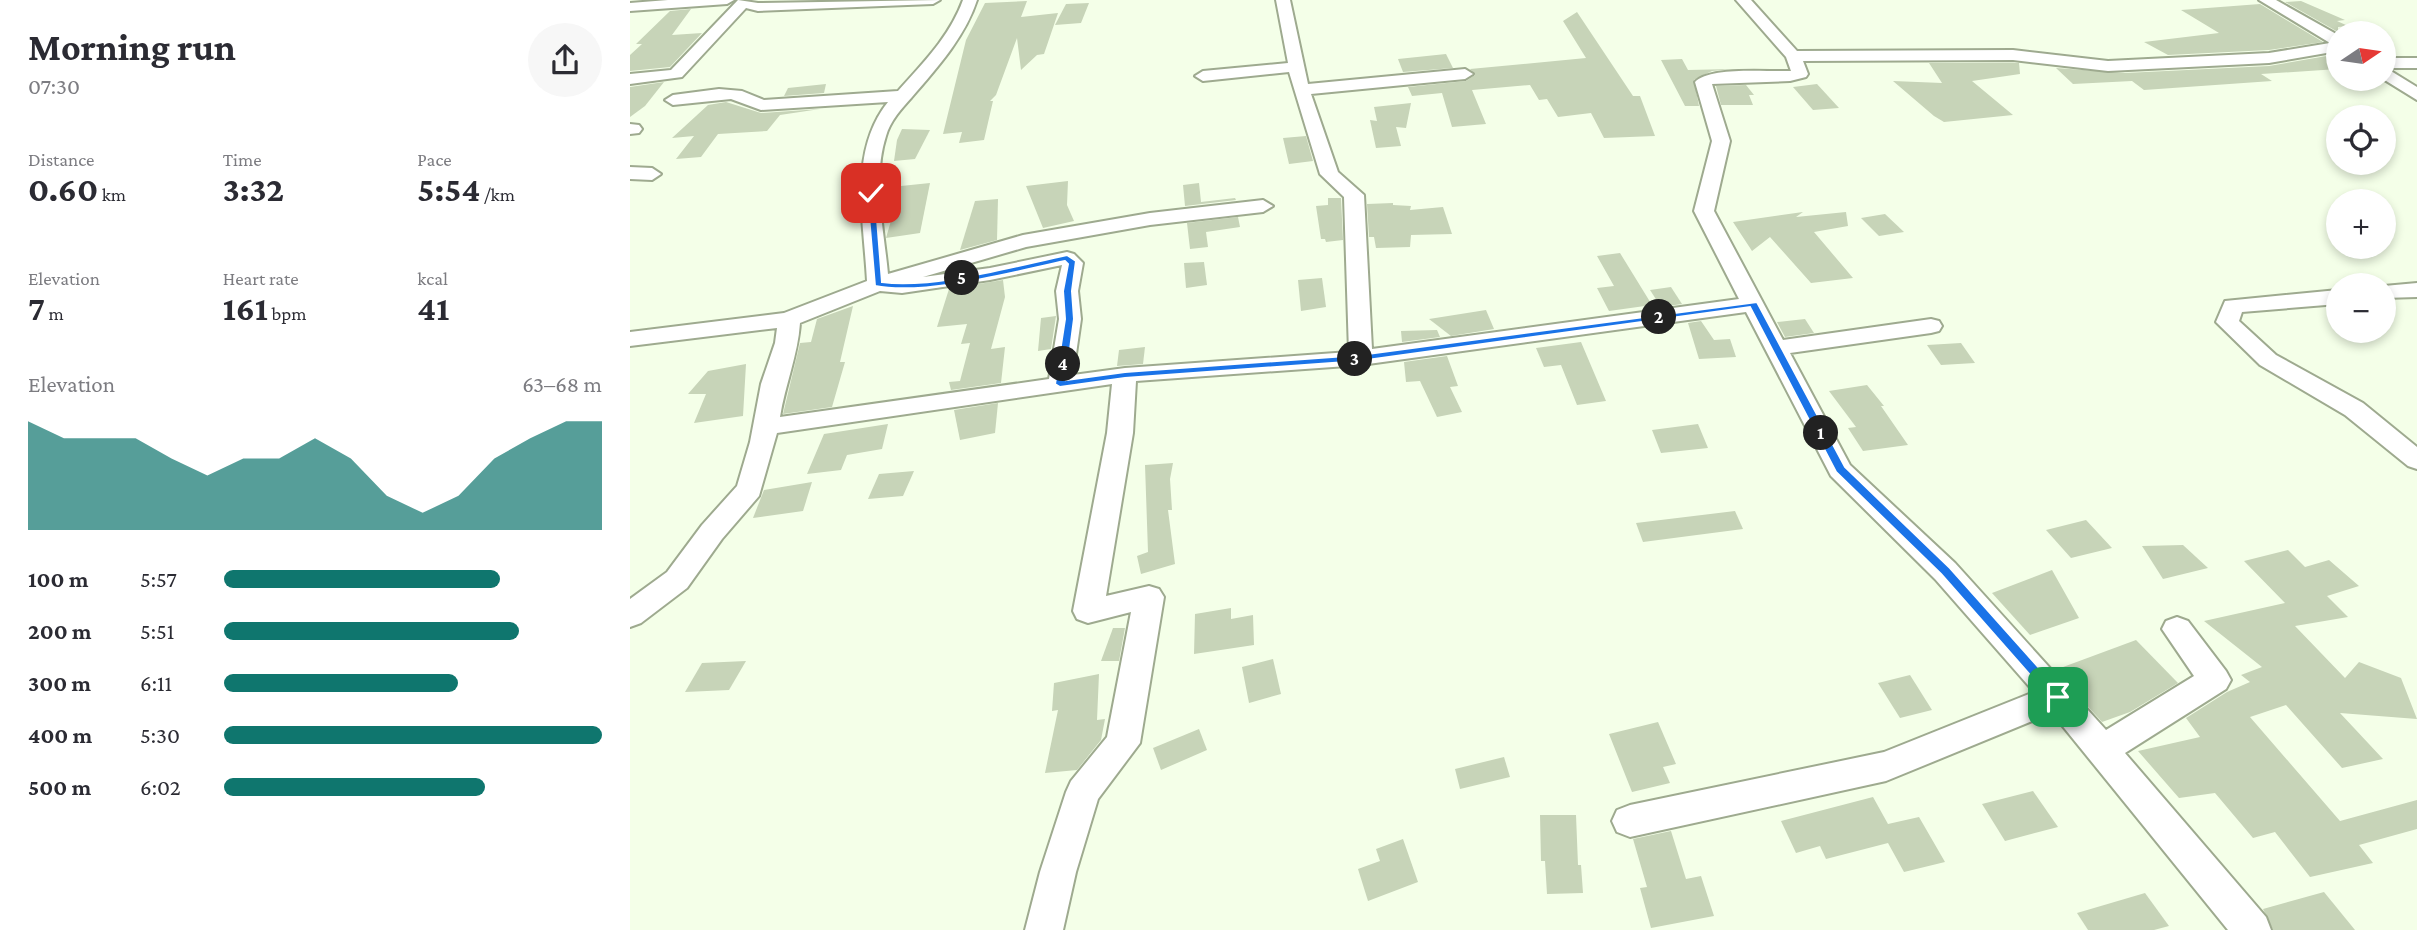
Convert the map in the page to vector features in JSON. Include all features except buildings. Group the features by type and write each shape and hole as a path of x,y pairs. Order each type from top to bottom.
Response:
{"street":[{"path":"630,7 727,0"},
{"path":"630,79 676,74 744,1 766,7 933,0"},
{"path":"878,284 870,172 877,135 892,108 934,61 963,20 970,0"},
{"path":"1283,0 1301,90 1329,174 1354,195 1360,358"},
{"path":"1743,0 1793,56 1800,74 1716,78 1703,82 1721,141 1704,211 1840,470 1945,571 2058,697 2252,930"},
{"path":"2266,0 2326,37"},
{"path":"1793,56 2013,55 2108,66 2269,58 2326,46"},
{"path":"2396,63 2417,64"},
{"path":"1203,76 1296,67"},
{"path":"1301,90 1465,74"},
{"path":"2396,80 2417,95"},
{"path":"673,100 720,95 752,97 761,105 904,96"},
{"path":"630,173 652,174"},
{"path":"630,339 748,326 789,318 878,284 1023,241 1150,219 1263,206"},
{"path":"878,284 902,287 990,274 1067,258 1073,263 1067,291 1070,319 1060,384"},
{"path":"2396,291 2417,290"},
{"path":"2326,298 2233,306 2227,323 2268,360 2354,409 2417,460"},
{"path":"764,427 1125,375 1360,358 1753,304"},
{"path":"630,615 677,580 712,532 749,489 763,442 773,384 787,343 789,318"},
{"path":"1776,348 1931,326"},
{"path":"1044,930 1058,872 1083,792 1123,743 1150,597 1088,611 1120,433 1125,375"},
{"path":"2101,750 2215,680 2177,629"},
{"path":"1630,821 1886,766 2058,697"}],"route":[{"path":"871,193 878,284 902,287 990,274 1067,258 1073,263 1067,291 1070,319 1060,384 1125,375 1360,358 1753,304 1840,470 1945,571 2058,697"}]}
